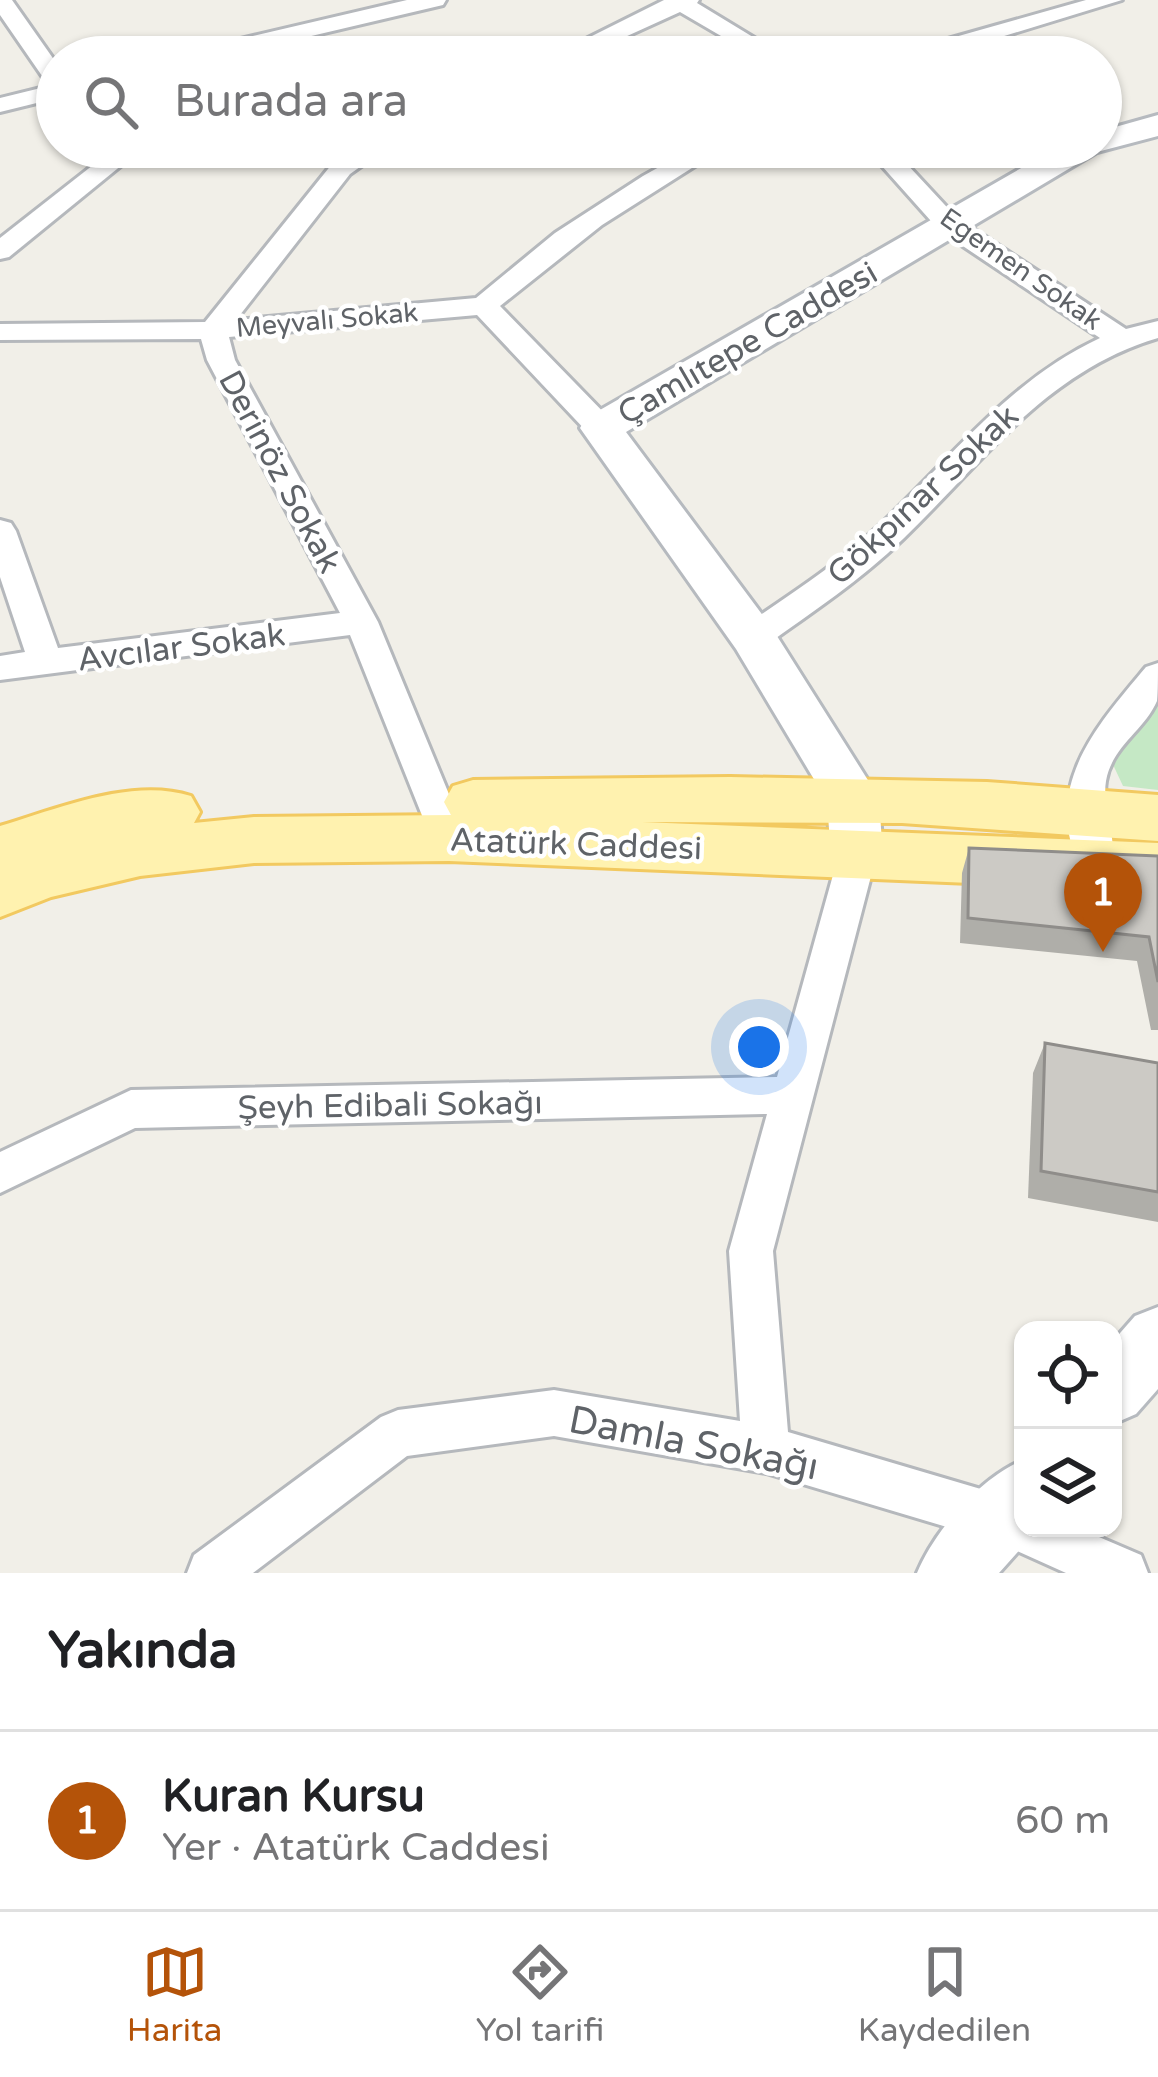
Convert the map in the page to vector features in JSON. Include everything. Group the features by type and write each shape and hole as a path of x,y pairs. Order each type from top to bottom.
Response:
{"main road":[{"name":"Atatürk Caddesi","path":"0,893 40,876 140,852 443,820 853,799 1089,836 1158,867"},
{"name":"Atatürk Caddesi","path":"0,850 88,822 254,801 857,857 1089,836 1158,818"}],"street":[{"path":"1,0 36,51"},
{"path":"282,36 434,0"},
{"path":"984,36 1111,0"},
{"path":"607,36 681,1 739,36"},
{"path":"1,106 36,97"},
{"path":"1122,136 1158,125"},
{"path":"0,250 105,168"},
{"name":"Derinöz Sokak","path":"343,168 213,330 221,360 361,622 443,820"},
{"path":"601,428 484,306 536,256 674,168"},
{"name":"Egemen Sokak","path":"896,168 948,224 1118,337"},
{"name":"Çamlıtepe Caddesi","path":"857,857 853,799 754,637 601,428 1046,168"},
{"name":"Meyvalı Sokak","path":"0,332 213,330 484,306"},
{"name":"Gökpınar Sokak","path":"754,637 905,520 1010,406 1118,337 1158,329"},
{"path":"0,531 46,663"},
{"name":"Avcılar Sokak","path":"0,668 361,622"},
{"path":"1089,836 1092,758 1158,676"},
{"path":"766,1449 751,1251 857,857"},
{"name":"Şeyh Edibali Sokağı","path":"0,1173 131,1109 795,1095"},
{"path":"1122,1381 1158,1339"},
{"name":"Damla Sokağı","path":"212,1573 398,1434 554,1413 766,1449 1012,1507 1123,1573"},
{"path":"952,1573 1012,1507"}],"green space":[{"path":"1158,700 1158,790 1123,786 1108,754"}],"building":[{"path":"969,848 1158,856 1158,982 1149,937 968,918"},
{"path":"1045,1043 1158,1063 1158,1192 1041,1171"}],"place":[{"name":"Kuran Kursu","path":"1103,952"}]}
